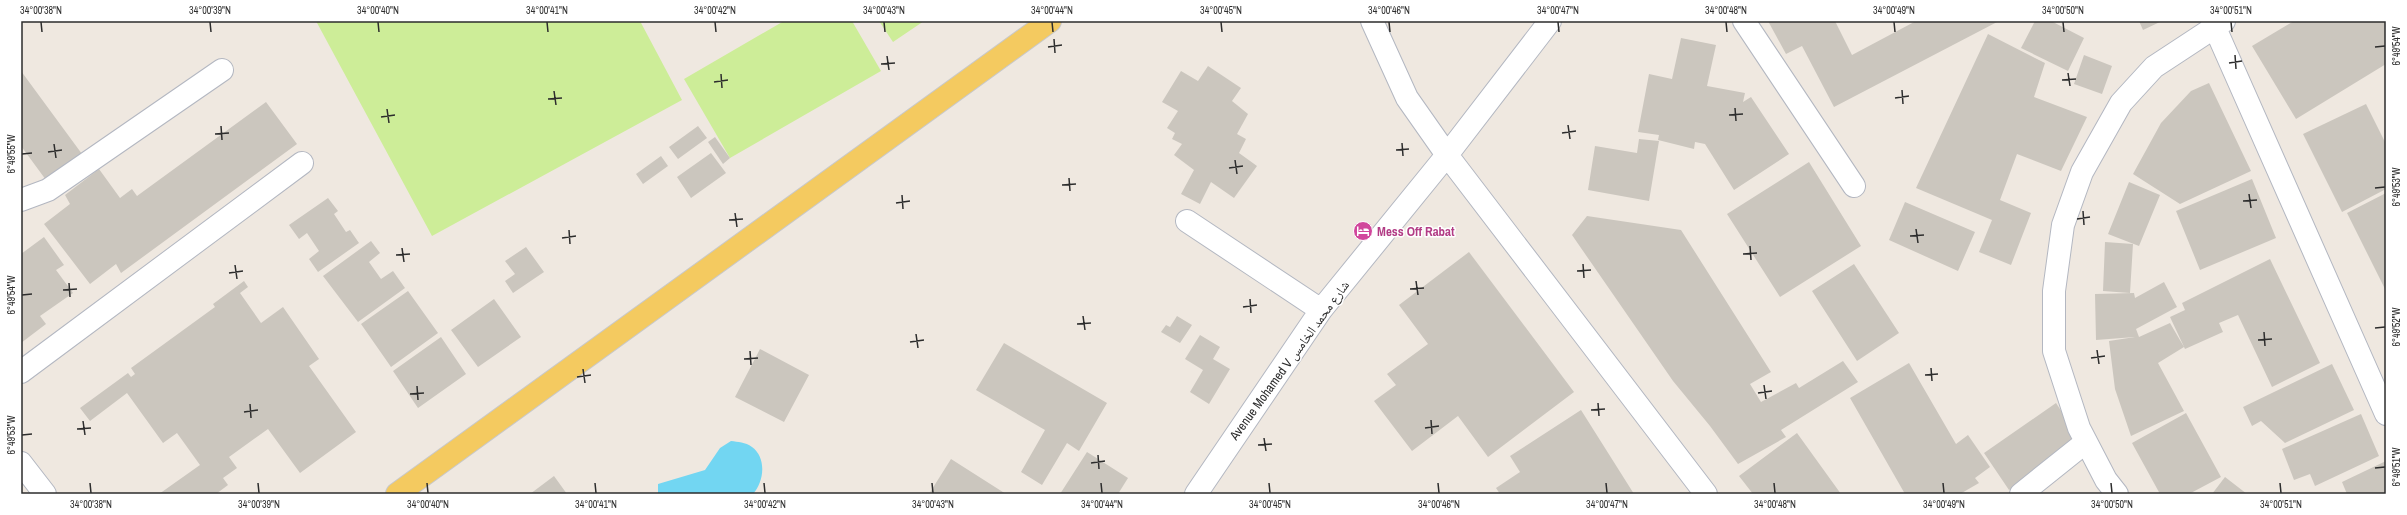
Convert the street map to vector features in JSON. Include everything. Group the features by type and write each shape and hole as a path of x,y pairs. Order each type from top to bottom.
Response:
{"main road":[{"path":"397,494 1050,21"}],"street":[{"path":"1372,21 1407,98 1447,155 1706,494"},
{"name":"Avenue Mohamed V شارع محمد الخامس","path":"1196,494 1321,310 1447,155 1550,21"},
{"path":"1744,21 1854,186"},
{"path":"2117,494 2106,480 2079,428 2054,351 2054,291 2063,225 2082,172 2121,103 2154,67 2217,23 2386,414"},
{"path":"21,200 48,190 222,70"},
{"path":"21,372 302,163"},
{"path":"1187,221 1321,310"},
{"path":"2021,494 2086,442"},
{"path":"21,463 45,494"}],"green space":[{"path":"316,21 640,21 682,100 432,236"},
{"path":"784,21 852,21 881,71 730,158 684,79"},
{"path":"879,21 924,21 893,42"}],"water":[{"path":"731,441 742,442 749,445 760,457 762,470 760,483 753,494 658,494 658,484 705,470 720,448"}],"building":[{"path":"1768,21 1835,21 1852,55 1916,21 1999,21 1834,107 1802,46 1786,54"},
{"path":"2035,21 2051,21 2084,38 2068,71 2021,48"},
{"path":"2139,21 2162,21 2143,30"},
{"path":"2294,21 2386,21 2386,64 2296,119 2252,46"},
{"path":"1988,34 2045,63 2034,97 2087,117 2061,171 2017,154 2000,200 2031,213 2011,265 1979,252 1992,220 1916,188"},
{"path":"1681,38 1716,45 1707,86 1745,93 1743,102 1751,97 1789,154 1734,190 1705,144 1695,142 1694,149 1658,140 1659,135 1638,132 1649,74 1672,79"},
{"path":"2084,55 2112,66 2102,94 2074,84"},
{"path":"1208,66 1241,88 1232,101 1248,114 1237,134 1246,139 1239,153 1257,166 1234,198 1211,182 1200,204 1181,194 1194,170 1174,155 1182,144 1172,139 1175,133 1167,128 1178,111 1162,102 1181,71 1198,81"},
{"path":"21,71 82,154 46,180 21,146"},
{"path":"2209,83 2251,171 2180,204 2133,174 2161,123 2191,91"},
{"path":"266,102 297,144 121,273 116,264 90,284 44,224 70,204 65,195 99,169 120,198 132,189 137,196"},
{"path":"2366,104 2386,144 2386,189 2342,212 2303,134"},
{"path":"698,126 707,138 678,159 669,147"},
{"path":"715,137 730,158 723,164 708,142"},
{"path":"1639,139 1659,141 1649,201 1588,190 1595,146 1637,153"},
{"path":"711,153 726,173 691,198 677,177"},
{"path":"661,156 668,166 643,184 636,174"},
{"path":"1809,162 1861,246 1780,297 1727,214"},
{"path":"2252,179 2276,238 2200,270 2176,211"},
{"path":"2129,182 2160,195 2139,246 2108,234"},
{"path":"2386,193 2386,291 2347,213"},
{"path":"328,198 338,211 334,214 346,232 350,230 359,243 318,272 309,259 319,251 307,233 299,239 289,225"},
{"path":"1905,202 1975,232 1958,271 1889,240"},
{"path":"1587,216 1681,230 1771,372 1750,384 1761,402 1796,383 1799,388 1843,361 1858,382 1781,430 1786,437 1738,464 1710,426 1673,381 1572,235"},
{"path":"44,237 64,265 56,270 73,293 40,316 46,324 21,343 21,254"},
{"path":"371,241 380,253 369,262 381,279 393,271 405,288 358,322 323,276"},
{"path":"2105,242 2133,244 2130,293 2103,291"},
{"path":"526,247 544,272 513,293 505,281 515,274 505,261"},
{"path":"1469,252 1574,392 1488,457 1458,416 1412,451 1374,401 1396,385 1387,374 1428,344 1399,305"},
{"path":"2270,259 2320,363 2272,387 2238,315 2219,323 2223,332 2185,349 2170,317 2185,310 2182,303"},
{"path":"1854,264 1899,333 1857,361 1812,291"},
{"path":"244,281 248,287 240,293 261,323 283,307 319,359 309,366 356,432 300,473 268,429 229,457 237,468 223,478 228,485 216,494 159,494 200,465 177,433 163,443 127,393 90,421 80,408 128,373 131,377 135,374 131,368 215,307 213,304"},
{"path":"2164,282 2177,307 2136,329 2139,337 2170,323 2184,347 2158,363 2184,411 2131,436 2115,389 2109,341 2135,337 2096,340 2095,294 2134,293 2135,298"},
{"path":"408,291 438,333 391,367 361,324"},
{"path":"494,299 521,337 478,367 451,330"},
{"path":"1177,316 1192,325 1180,343 1161,332 1166,325 1170,327"},
{"path":"1200,335 1220,347 1213,359 1230,369 1209,404 1190,392 1203,370 1185,359"},
{"path":"441,337 466,374 418,408 393,371"},
{"path":"1004,343 1107,403 1079,451 1067,443 1042,485 1021,472 1045,430 976,390"},
{"path":"760,349 809,375 784,422 735,397"},
{"path":"1909,363 1956,444 1968,435 1990,467 1975,478 1979,483 1960,494 1905,494 1850,398"},
{"path":"2332,364 2354,410 2285,443 2261,421 2252,426 2243,407"},
{"path":"2056,403 2081,441 2009,490 1984,453"},
{"path":"1581,410 1634,494 1500,494 1496,488 1520,472 1510,456"},
{"path":"2186,413 2221,477 2189,494 2160,494 2132,443"},
{"path":"2361,414 2379,456 2315,486 2310,474 2294,480 2282,449"},
{"path":"1797,433 1841,494 1753,494 1739,476"},
{"path":"1087,452 1128,478 1118,494 1060,494"},
{"path":"951,459 1006,494 929,494"},
{"path":"2386,461 2386,494 2347,494 2342,482"},
{"path":"554,476 567,494 530,494"},
{"path":"2225,477 2247,494 2212,494"}],"place":[{"name":"Mess Off Rabat","path":"1363,231"}]}
